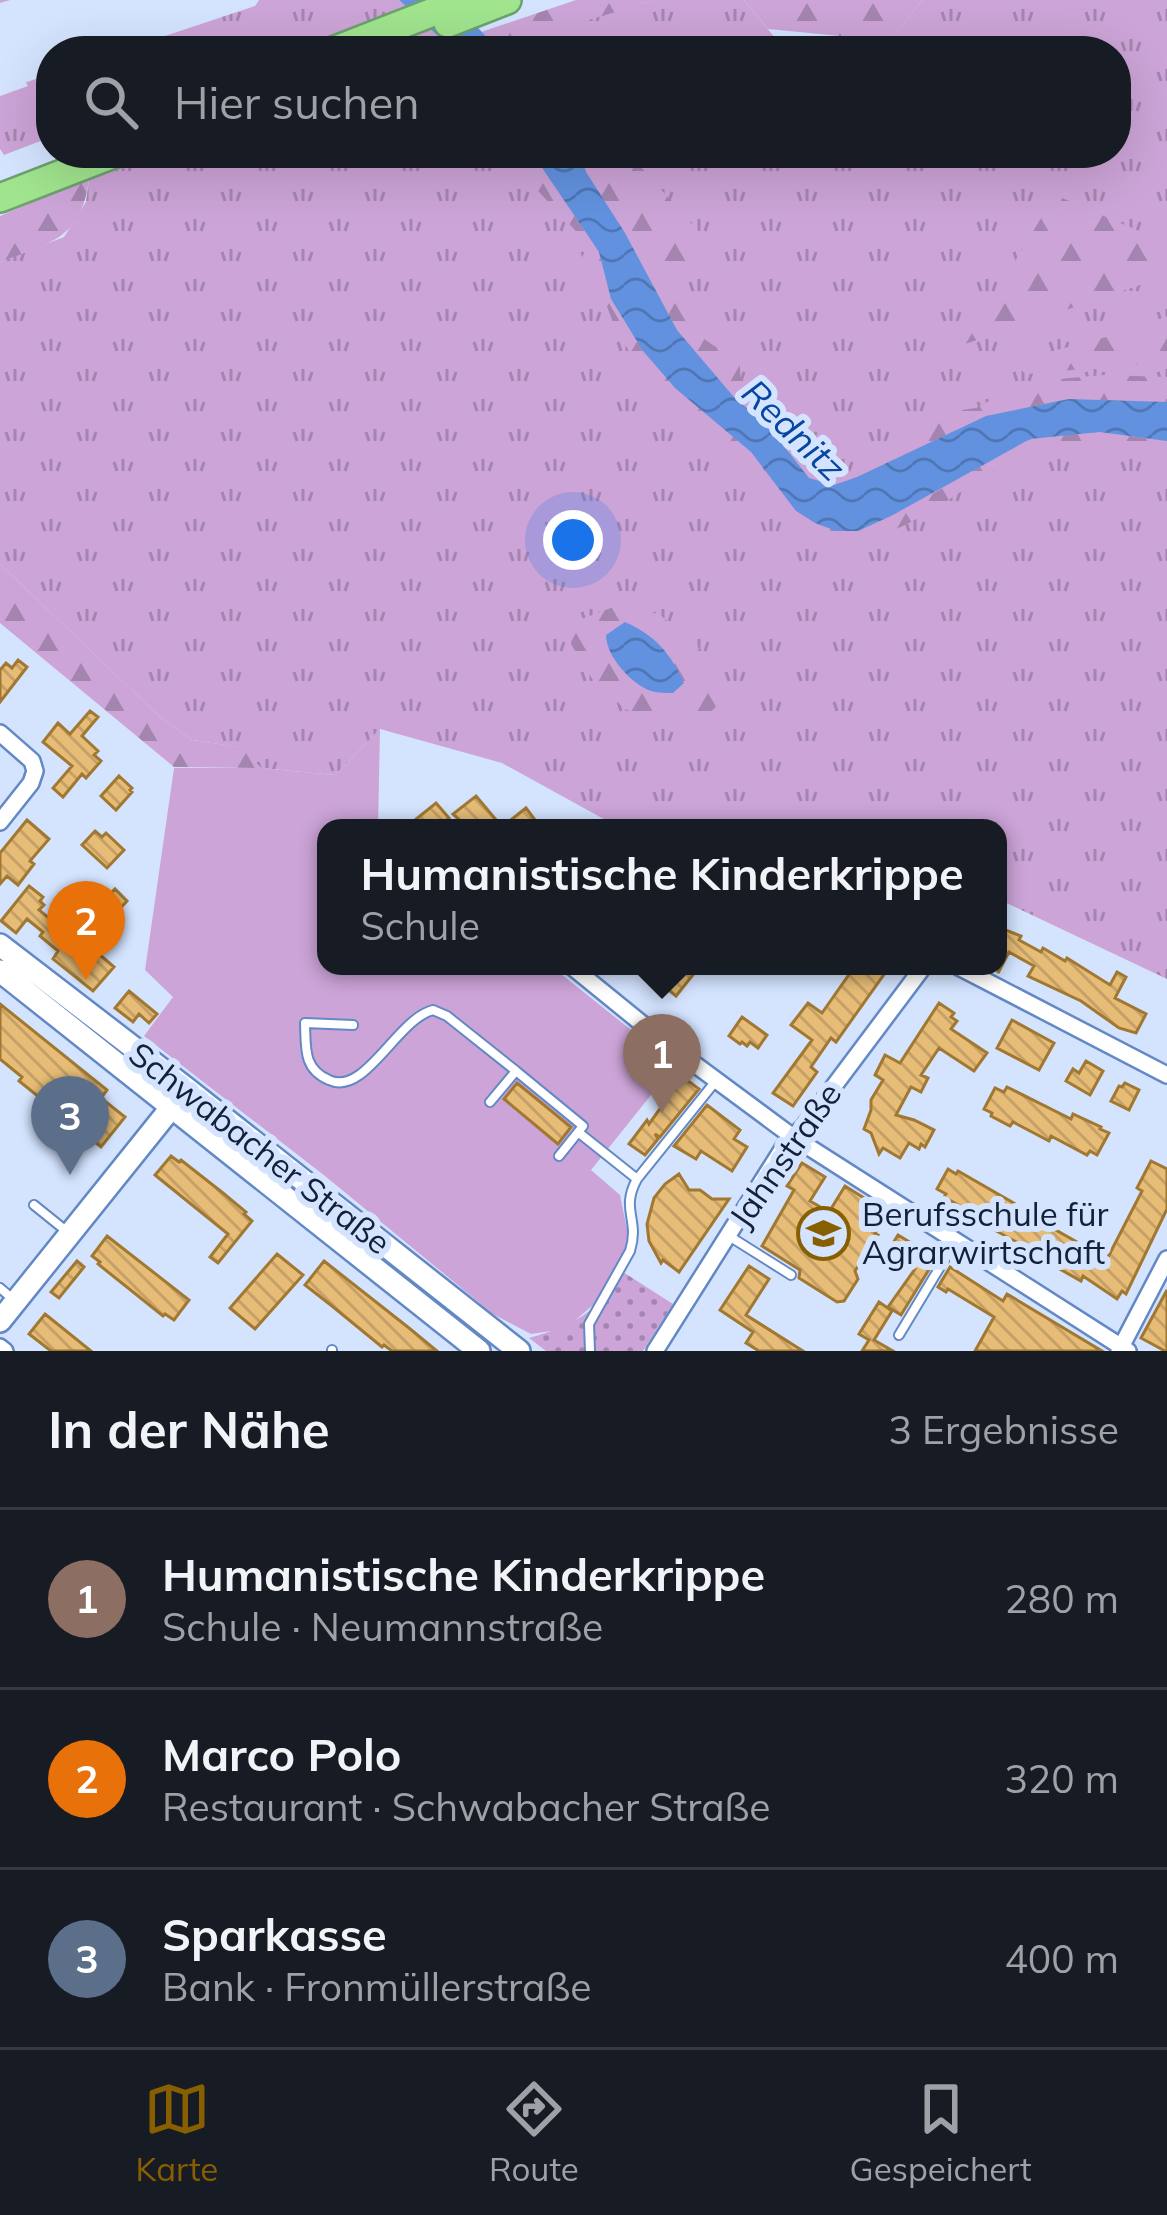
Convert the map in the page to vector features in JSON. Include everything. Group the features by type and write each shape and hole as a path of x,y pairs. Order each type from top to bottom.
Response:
{"highway":[{"path":"372,36 464,0"},
{"path":"415,36 502,2"},
{"path":"0,180 40,168"},
{"path":"0,198 56,168"}],"main road":[{"name":"Schwabacher Straße","path":"0,945 519,1351"},
{"name":"Schwabacher Straße","path":"0,971 479,1351"},
{"path":"0,1321 8,1295 70,1234 186,1088"}],"street":[{"path":"0,734 32,760 35,771 0,822"},
{"path":"582,975 793,1137 1123,1350 1167,1259"},
{"name":"Jahnstraße","path":"655,1351 793,1137 917,975"},
{"path":"974,975 1167,1075"}],"lane":[{"path":"353,1025 305,1024 306,1059 324,1079 354,1082 420,1013 434,1010 583,1126 559,1156"},
{"path":"490,1102 515,1071"},
{"path":"590,1351 589,1324 634,1239 628,1202 638,1179 716,1081"},
{"path":"578,1132 638,1179"},
{"path":"34,1205 70,1234"},
{"path":"728,1235 791,1275"},
{"path":"899,1335 956,1241"}],"green space":[{"path":"0,0 399,0 438,36 36,36 36,143 4,155 0,96 28,86 0,41"},
{"path":"576,0 655,0 536,36 485,36 481,32"},
{"path":"655,0 744,0 774,36 532,36"},
{"path":"744,0 922,0 895,36 768,29"},
{"path":"922,0 1167,0 1167,979 1007,903 1007,819 604,819 502,763 380,729 335,775 261,768 239,747 192,740 160,717 0,564 0,262 64,237 86,202 89,179 83,168 1131,168 1131,36 894,36"},
{"path":"519,168 542,168 599,252 611,299 675,388 751,452 791,505 782,505 632,354 608,308 599,278 577,269 588,244"},
{"path":"584,168 642,168 705,239 672,286 704,338 739,355 741,384 816,444 826,475 821,481 809,478 773,432 733,396 677,330"},
{"path":"89,178 79,214 61,236 0,262 0,216"},
{"path":"1055,195 1167,243 1167,276 965,344"},
{"path":"1167,316 1167,358 1026,374 1017,367 1030,357"},
{"path":"1104,375 1167,377 1167,402 1069,399 986,416 857,477 880,454 915,436 940,413 976,408 1025,382"},
{"path":"1100,432 1167,441 1167,453 1092,446 1037,452 999,468 896,529 852,540 825,535 825,527 845,529 897,512 1035,438"},
{"path":"0,564 160,717 192,740 240,747 261,768 174,767 0,623"},
{"path":"616,606 659,614 723,669 722,701 703,719 667,725 625,709 593,680 571,644 574,622"},
{"path":"380,729 378,819 317,819 317,975 562,975 675,1065 591,1170 620,1195 630,1244 600,1299 565,1329 531,1334 493,1314 144,1036 173,997 145,970 174,768 261,768 335,775"},
{"path":"623,1272 673,1304 643,1351 546,1351 529,1338 584,1315"}],"water":[{"path":"399,0 453,0 485,36 438,36"},
{"path":"542,168 584,168 677,330 733,396 773,432 809,478 834,485 986,416 1069,399 1167,402 1167,441 1100,432 1030,439 891,516 858,531 836,531 796,511 751,452 675,388 643,351 611,299 599,252"},
{"path":"625,622 653,639 674,663 684,683 673,693 643,687 615,660 606,635"}],"pier":[{"path":"259,0 255,6 165,36 36,36 36,79 0,91 0,3"}],"building":[{"path":"18,660 27,667 0,702 0,670 6,663 12,668"},
{"path":"90,711 98,717 82,736 98,751 94,755 101,761 86,778 82,774 63,797 53,788 72,766 43,742 58,723 70,734"},
{"path":"119,776 132,792 116,810 101,796"},
{"path":"476,796 495,819 458,819 453,814"},
{"path":"436,803 449,818 448,819 416,819"},
{"path":"526,808 534,819 512,819"},
{"path":"27,820 49,839 18,885 7,876 0,884 0,853"},
{"path":"95,831 102,837 106,833 124,850 107,868 82,845"},
{"path":"29,886 43,897 39,910 61,928 76,913 66,904 77,891 96,909 115,889 127,901 98,932 103,936 92,948 114,967 93,991 53,959 58,951 27,919 16,933 1,921"},
{"path":"1007,931 1041,952 1043,948 1067,958 1110,985 1117,972 1126,977 1115,998 1146,1014 1136,1033 1028,976 1034,966 1009,952 1007,956"},
{"path":"653,975 693,975 676,996"},
{"path":"849,975 884,975 836,1042 831,1038 811,1067 817,1072 793,1106 773,1093 812,1040 791,1025 808,1003 822,1013"},
{"path":"129,991 157,1014 149,1023 139,1014 133,1022 115,1008"},
{"path":"939,1003 954,1013 951,1017 957,1021 951,1029 987,1053 974,1071 939,1048 921,1075 928,1078 921,1092 911,1087 896,1115 934,1130 925,1147 909,1143 900,1158 883,1148 879,1154 871,1133 864,1129 871,1100 883,1080 875,1075 885,1055 900,1063"},
{"path":"0,1004 107,1090 101,1098 125,1117 101,1147 19,1081 22,1077 0,1059"},
{"path":"742,1017 767,1035 758,1048 729,1036"},
{"path":"1012,1020 1054,1043 1039,1070 997,1048"},
{"path":"1086,1061 1103,1071 1090,1095 1066,1081"},
{"path":"679,1074 699,1089 660,1137 655,1134 658,1139 645,1155 629,1144 667,1099 663,1096"},
{"path":"517,1083 571,1127 558,1144 504,1099"},
{"path":"1125,1083 1139,1090 1129,1110 1111,1101"},
{"path":"1007,1087 1109,1133 1097,1155 991,1116 984,1109 995,1088 1004,1092"},
{"path":"707,1105 740,1130 734,1139 747,1147 732,1171 701,1151 696,1159 674,1146"},
{"path":"171,1156 223,1193 252,1221 218,1263 210,1257 228,1234 155,1175"},
{"path":"1151,1161 1167,1169 1167,1209 1126,1294 1122,1291 1117,1299 1083,1276 1081,1281 1060,1265 1018,1247 1020,1244 980,1222 982,1218 937,1189 948,1169 958,1171 1107,1259 1142,1191 1137,1188"},
{"name":"Berufsschule für Agrarwirtschaft","path":"802,1163 825,1177 810,1201 829,1212 845,1186 888,1213 844,1301 837,1302 799,1278 800,1270 762,1246 794,1190 787,1186"},
{"path":"679,1174 689,1190 700,1190 712,1199 729,1199 679,1272 661,1263 649,1241 647,1224 654,1198"},
{"path":"898,1235 936,1258 901,1315 888,1307 915,1269 888,1251"},
{"path":"107,1236 189,1300 174,1320 98,1264 92,1256"},
{"path":"277,1254 303,1275 255,1329 230,1308"},
{"path":"77,1261 84,1267 59,1298 51,1292"},
{"path":"324,1261 437,1351 382,1347 305,1285"},
{"path":"749,1266 769,1279 746,1315 803,1351 759,1351 746,1343 753,1332 720,1310"},
{"path":"950,1267 1003,1301 1007,1294 1102,1351 975,1351 994,1317 938,1287"},
{"path":"1167,1290 1167,1351 1165,1351 1141,1338"},
{"path":"879,1302 892,1311 874,1340 893,1351 862,1351 869,1340 859,1334"},
{"path":"45,1314 91,1351 51,1351 29,1334"}],"place":[{"name":"Marco Polo","path":"86,980"},
{"name":"Humanistische Kinderkrippe","path":"662,1113"},
{"name":"Sparkasse","path":"70,1175"},
{"name":"Berufsschule für Agrarwirtschaft","path":"823,1233"}],"water label":[{"name":"Rednitz","path":"794,430"}]}
